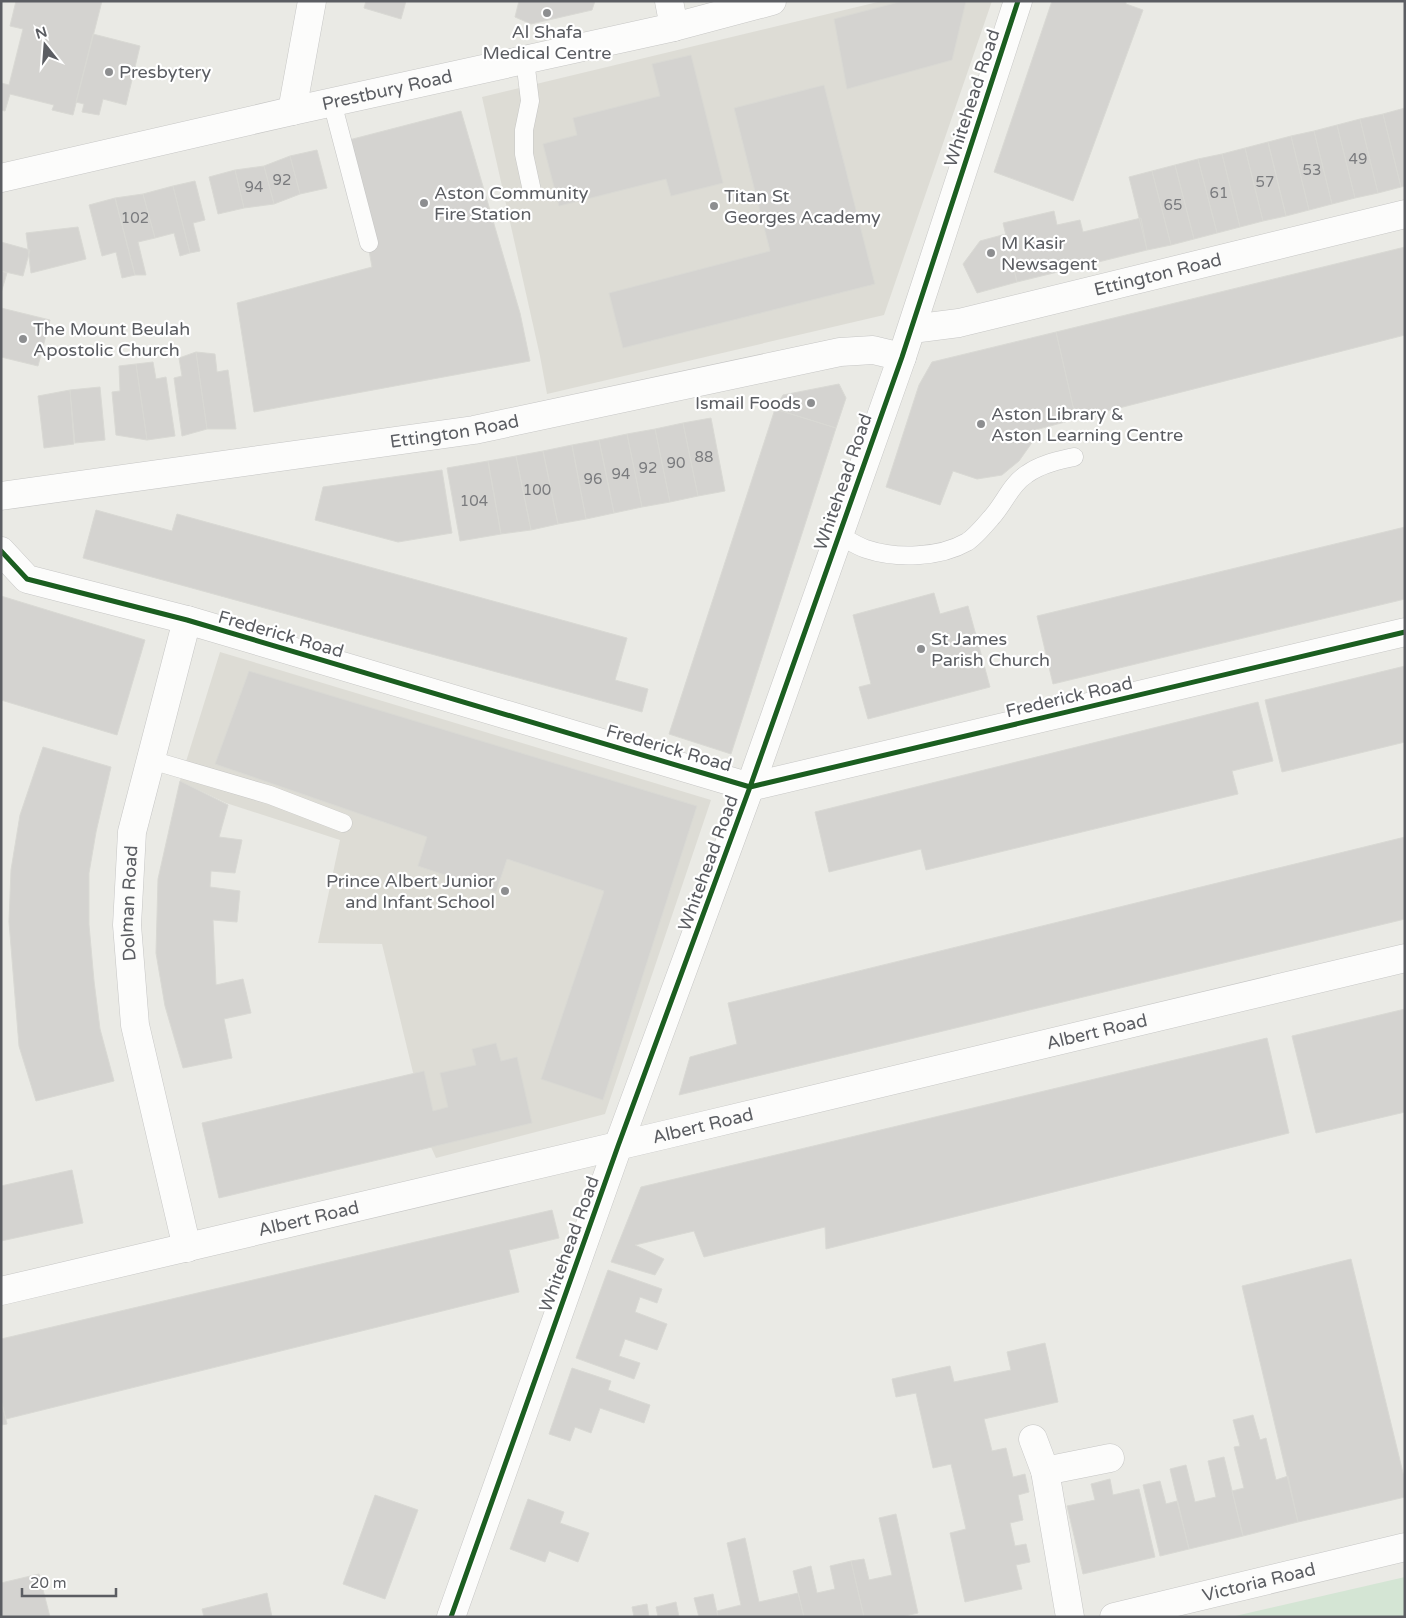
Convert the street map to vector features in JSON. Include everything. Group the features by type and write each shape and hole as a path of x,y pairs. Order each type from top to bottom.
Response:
{"street":[{"path":"292,111 312,1"},
{"name":"Prestbury Road","path":"1,178 525,60 672,14 772,1"},
{"name":"Whitehead Road","path":"450,1617 618,1146 750,787 912,328 1018,1"},
{"name":"Ettington Road","path":"912,328 959,323 1405,214"},
{"name":"Ettington Road","path":"1,496 474,430 840,352 873,350 902,356"},
{"name":"Frederick Road","path":"1,551 27,579 188,620 750,787 1405,632"},
{"name":"Dolman Road","path":"187,1248 135,1025 128,934 132,832 188,620"},
{"name":"Albert Road","path":"1,1291 1405,958"},
{"path":"1033,1439 1045,1471 1070,1617"},
{"path":"1045,1471 1110,1458"},
{"name":"Victoria Road","path":"1114,1617 1405,1547"}],"lane":[{"path":"525,60 530,101 524,130 524,154 532,191"},
{"path":"332,102 369,243"},
{"path":"839,535 865,549 892,555 929,554 948,550 968,541 992,517 1025,475 1042,465 1074,457"},
{"path":"151,760 270,795 343,823"}],"shaded area":[{"name":"Titan St Georges Academy","path":"882,1 992,1 884,315 547,394 482,97"},
{"name":"Prince Albert Junior and Infant School","path":"220,652 711,800 605,1114 436,1158 431,1147 382,944 318,943 340,840 226,803 180,781"}],"green space":[{"path":"1405,1577 1405,1617 1231,1617"}],"building":[{"path":"16,1 102,1 73,115 52,110 54,105 10,94 5,111 1,110 1,83 9,85 23,29 10,26"},
{"path":"366,1 406,1 401,19 364,8"},
{"name":"Al Shafa Medical Centre","path":"519,1 595,1 592,10 531,24 515,17"},
{"path":"903,1 966,1 952,60 847,89 834,19"},
{"path":"1052,1 1126,1 1126,4 1143,10 1073,201 994,172"},
{"name":"Presbytery","path":"93,34 140,46 126,105 103,99 99,115 82,112 84,104 76,102"},
{"path":"691,55 723,183 671,196 666,179 559,206 543,144 577,135 573,118 660,96 652,64"},
{"path":"824,85 875,284 623,348 609,293 770,251 734,108"},
{"path":"1405,108 1405,186 1401,187 1383,114"},
{"name":"Aston Community Fire Station","path":"461,111 520,313 530,361 254,412 237,303 372,267 349,140"},
{"path":"1383,114 1401,187 1378,193 1360,119"},
{"path":"1360,119 1378,193 1355,198 1337,125"},
{"path":"1337,125 1355,198 1332,204 1314,131"},
{"path":"1314,131 1332,204 1309,210 1291,136"},
{"path":"1291,136 1309,210 1286,216 1268,142"},
{"path":"1268,142 1286,216 1263,221 1245,148"},
{"path":"1245,148 1263,221 1240,227 1222,154"},
{"path":"317,150 327,188 300,194 290,156"},
{"path":"1222,154 1240,227 1217,233 1198,159"},
{"path":"290,156 300,194 274,204 264,166"},
{"path":"1198,159 1217,233 1194,239 1175,165"},
{"path":"1175,165 1194,239 1171,245 1152,171"},
{"path":"264,166 274,204 244,208 235,170"},
{"path":"235,170 244,208 218,214 209,177"},
{"path":"1152,171 1171,245 1147,250 1129,177"},
{"path":"195,181 205,220 193,223 200,251 190,253 173,186"},
{"path":"173,186 190,253 180,256 174,233 155,238 143,194"},
{"path":"143,194 155,238 138,242 146,275 135,275 115,198"},
{"path":"115,198 135,275 122,278 116,252 102,256 89,205"},
{"path":"1054,211 1057,225 1080,220 1083,232 1141,218 1147,250 1017,282 1003,223"},
{"path":"78,227 86,259 31,273 26,233"},
{"name":"M Kasir Newsagent","path":"1006,234 1017,282 977,293 963,264 980,241"},
{"path":"1,242 30,250 23,276 1,271"},
{"path":"1405,247 1405,335 1076,419 1056,332"},
{"path":"1,271 7,273 1,293"},
{"name":"The Mount Beulah Apostolic Church","path":"1,308 50,320 38,366 1,357"},
{"name":"Aston Library & Aston Learning Centre","path":"1056,332 1076,419 1035,430 1031,444 1019,461 1002,475 977,479 953,471 940,505 886,487 919,385 932,362"},
{"path":"196,352 207,429 182,436 174,378 182,376 179,358"},
{"path":"196,352 215,354 217,372 228,370 236,429 207,429"},
{"path":"153,362 156,379 166,377 175,436 147,440 136,364"},
{"path":"136,364 147,440 116,435 112,392 120,391 119,366"},
{"name":"Ismail Foods","path":"839,384 846,398 836,428 775,409 783,395"},
{"path":"100,387 105,440 75,443 70,390"},
{"path":"70,390 74,444 44,448 38,396"},
{"path":"775,409 836,428 731,754 669,734"},
{"path":"711,418 725,491 698,496 683,423"},
{"path":"683,423 698,496 670,502 655,429"},
{"path":"655,429 670,502 642,507 627,434"},
{"path":"627,434 642,507 614,513 599,440"},
{"path":"599,440 614,513 586,519 572,445"},
{"path":"572,445 586,519 558,524 543,451"},
{"path":"543,451 558,524 531,530 516,456"},
{"path":"516,456 531,530 501,534 488,461"},
{"path":"488,461 501,534 460,541 447,468"},
{"path":"442,470 452,533 398,542 315,520 323,487"},
{"path":"96,510 172,531 177,514 627,638 615,680 648,689 642,712 83,558"},
{"path":"1405,527 1405,599 1053,684 1037,616"},
{"name":"St James Parish Church","path":"934,593 940,614 968,606 990,687 868,719 859,687 871,684 853,615"},
{"path":"1,596 145,640 117,735 1,700"},
{"path":"1405,666 1405,742 1282,772 1265,700"},
{"path":"249,671 697,806 603,1100 541,1079 604,891 507,859 496,892 418,866 427,837 215,764"},
{"path":"1258,702 1273,761 1232,771 1238,794 926,870 921,849 829,872 815,812"},
{"path":"43,747 111,767 89,873 89,925 100,1029 114,1081 36,1101 19,1046 9,922 11,870 20,815"},
{"path":"180,781 228,805 219,837 242,840 235,873 211,871 210,887 240,891 237,922 213,920 216,985 243,979 251,1013 224,1019 232,1058 183,1068 165,1006 156,953 158,879"},
{"path":"1405,837 1405,919 679,1095 690,1057 737,1044 728,1003"},
{"path":"1405,1009 1405,1112 1316,1133 1292,1036"},
{"path":"1267,1038 1289,1133 826,1249 825,1227 704,1257 694,1231 635,1245 664,1259 655,1275 611,1262 641,1187"},
{"path":"496,1043 501,1061 517,1057 532,1123 219,1198 202,1123 424,1071 433,1111 448,1107 440,1073 476,1065 472,1049"},
{"path":"72,1170 83,1223 1,1241 1,1186"},
{"path":"552,1210 559,1238 509,1250 519,1292 6,1419 1,1400 1,1339"},
{"path":"1351,1259 1405,1481 1405,1497 1298,1522 1242,1286"},
{"path":"608,1270 662,1289 657,1303 640,1297 635,1312 667,1324 657,1350 625,1339 619,1356 640,1363 634,1379 576,1358"},
{"path":"1045,1343 1058,1402 984,1419 992,1451 1006,1448 1013,1477 1025,1474 1029,1492 1018,1495 1023,1520 1010,1523 1015,1546 1026,1544 1030,1562 1016,1565 1022,1589 965,1602 950,1533 966,1529 951,1464 933,1468 916,1393 896,1397 892,1379 950,1366 954,1382 1011,1370 1007,1352"},
{"path":"572,1368 611,1381 608,1390 650,1405 644,1423 600,1408 591,1433 575,1427 570,1441 549,1434"},
{"path":"1,1400 7,1424 1,1425"},
{"path":"1253,1415 1260,1440 1266,1438 1276,1480 1288,1476 1298,1522 1243,1536 1232,1491 1244,1488 1234,1447 1240,1446 1233,1420"},
{"path":"1224,1457 1243,1536 1189,1549 1170,1469 1186,1465 1195,1502 1216,1497 1208,1461"},
{"path":"1110,1479 1113,1495 1139,1489 1155,1557 1083,1574 1067,1506 1095,1500 1091,1484"},
{"path":"1160,1481 1166,1504 1177,1501 1189,1549 1160,1556 1143,1485"},
{"path":"375,1495 418,1510 385,1599 343,1584"},
{"path":"528,1499 564,1512 560,1523 589,1533 578,1562 549,1551 545,1562 510,1549"},
{"path":"896,1514 918,1613 901,1617 864,1617 851,1561 864,1559 869,1580 892,1575 879,1518"},
{"path":"745,1538 759,1602 798,1593 804,1617 718,1617 717,1611 741,1605 727,1543"},
{"path":"851,1561 864,1617 804,1617 793,1571 811,1566 817,1593 835,1589 830,1566"},
{"path":"39,1574 50,1617 1,1617 1,1583"},
{"path":"267,1593 272,1617 204,1617 202,1609"},
{"path":"713,1594 718,1617 699,1617 694,1598"},
{"path":"676,1602 679,1617 658,1617 656,1607"},
{"path":"647,1604 649,1617 634,1617 632,1607"}],"cycle path":[{"path":"451,1617 618,1146 750,787 902,357 1018,1"},
{"path":"1,551 27,579 187,620 750,787 1405,632"}],"place":[{"name":"Al Shafa Medical Centre","path":"547,13"},
{"name":"Presbytery","path":"109,72"},
{"name":"Aston Community Fire Station","path":"424,203"},
{"name":"Titan St Georges Academy","path":"714,206"},
{"name":"M Kasir Newsagent","path":"991,253"},
{"name":"The Mount Beulah Apostolic Church","path":"23,339"},
{"name":"Ismail Foods","path":"811,403"},
{"name":"Aston Library & Aston Learning Centre","path":"981,424"},
{"name":"St James Parish Church","path":"921,649"},
{"name":"Prince Albert Junior and Infant School","path":"505,891"}]}
